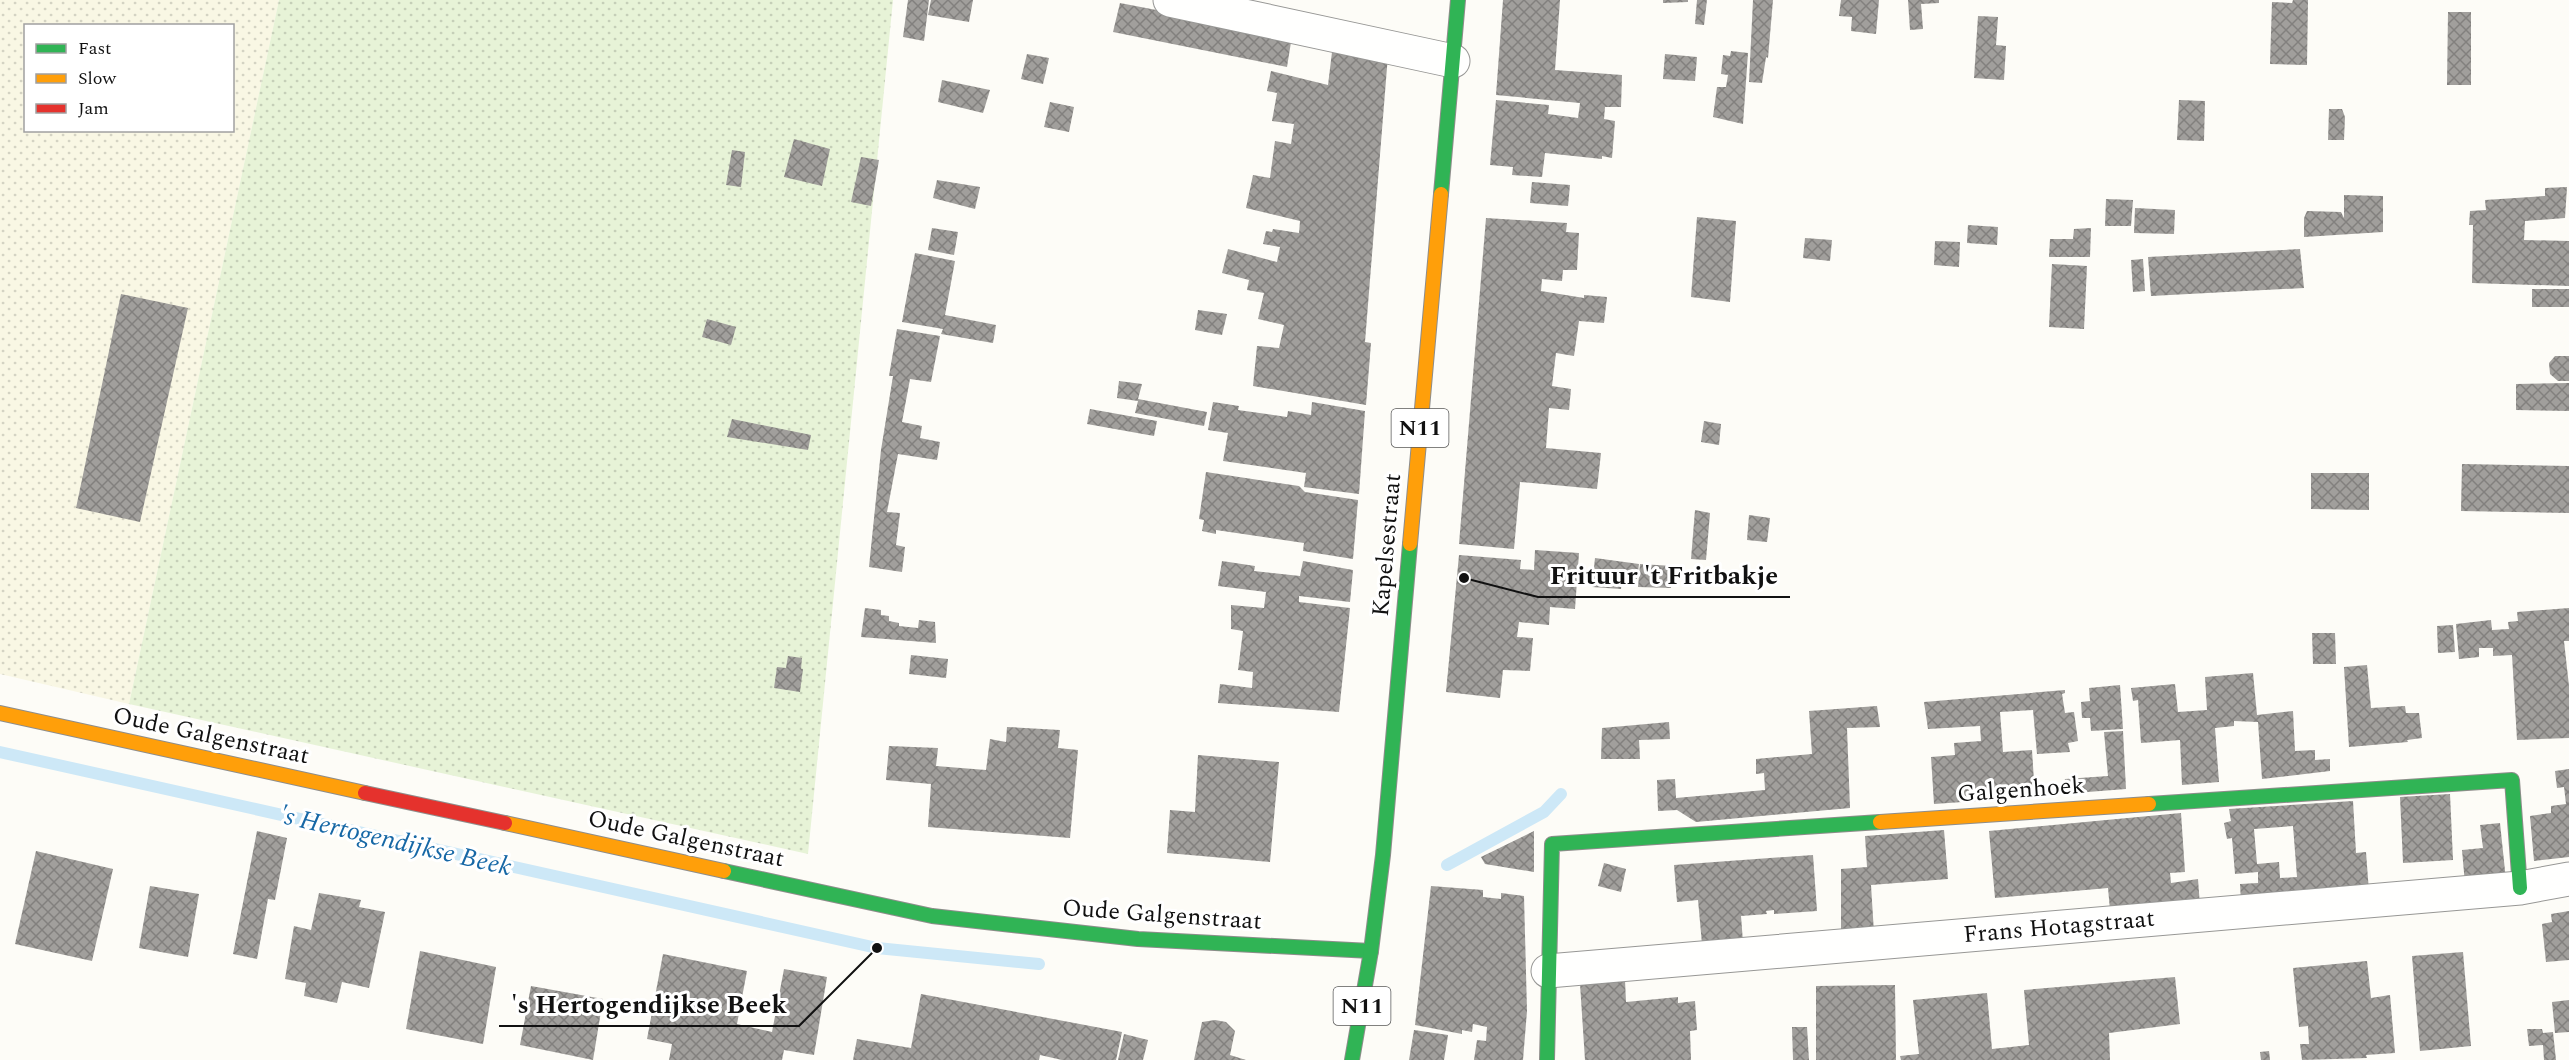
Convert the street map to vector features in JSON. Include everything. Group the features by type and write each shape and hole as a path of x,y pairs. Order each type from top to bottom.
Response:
{"street":[{"path":"1170,0 1453,61"},
{"name":"Kapelsestraat","path":"1371,951 1383,855 1458,0"},
{"name":"Oude Galgenstraat","path":"0,713 932,916 1138,939 1371,951"},
{"name":"Galgenhoek","path":"1548,971 1552,844 2512,780 2520,888"},
{"name":"Frans Hotagstraat","path":"1548,971 2520,888 2569,879"},
{"name":"N11","path":"1352,1060 1371,951"},
{"path":"1547,1060 1548,971"}],"shaded area":[{"path":"0,0 279,0 129,704 0,674"}],"green space":[{"path":"279,0 893,0 808,854 129,704"}],"building":[{"path":"908,0 929,0 924,41 903,37"},
{"path":"931,0 973,0 969,22 928,15"},
{"path":"1503,0 1560,0 1555,70 1622,75 1621,107 1605,107 1604,119 1615,121 1612,158 1545,153 1542,177 1512,175 1513,167 1490,165 1496,100 1549,105 1548,114 1578,118 1580,103 1496,95"},
{"path":"1663,0 1688,0 1688,2 1663,3"},
{"path":"1697,0 1707,0 1704,25 1695,24"},
{"path":"1753,0 1773,0 1768,58 1766,57 1762,83 1749,82"},
{"path":"1841,0 1879,0 1876,34 1851,31 1852,17 1839,16"},
{"path":"1908,0 1939,0 1939,3 1921,4 1923,29 1910,30"},
{"path":"2293,0 2308,0 2307,65 2270,64 2272,2 2292,3"},
{"path":"1120,3 1292,36 1287,67 1113,32"},
{"path":"2448,12 2471,12 2471,85 2447,85"},
{"path":"1978,16 1998,17 1996,45 2006,46 2004,80 1974,78"},
{"path":"1333,44 1388,55 1365,342 1371,343 1366,405 1253,386 1257,346 1279,348 1284,325 1258,319 1264,293 1247,290 1249,280 1222,273 1228,249 1277,262 1280,247 1263,244 1266,231 1272,232 1273,229 1299,233 1300,221 1246,208 1253,175 1270,178 1275,141 1291,144 1294,124 1272,121 1277,93 1267,91 1271,71 1328,85"},
{"path":"1731,51 1748,53 1743,124 1713,117 1717,87 1726,87 1728,75 1721,74 1723,55 1730,56"},
{"path":"1027,54 1049,58 1043,84 1021,79"},
{"path":"1665,54 1697,57 1695,81 1663,79"},
{"path":"942,80 990,90 983,113 938,102"},
{"path":"2179,100 2205,101 2204,141 2177,140"},
{"path":"1050,102 1074,107 1069,132 1044,127"},
{"path":"2329,109 2342,109 2345,117 2344,140 2328,140"},
{"path":"794,139 830,149 822,186 784,177"},
{"path":"732,150 745,152 741,187 726,185"},
{"path":"861,157 879,160 871,206 851,202"},
{"path":"937,180 980,187 975,209 933,198"},
{"path":"1532,182 1570,185 1568,206 1530,203"},
{"path":"2567,187 2565,218 2525,221 2524,240 2569,241 2569,286 2472,283 2473,225 2469,225 2470,211 2486,210 2485,200 2545,196 2545,188"},
{"path":"2344,195 2383,196 2383,232 2304,237 2304,218 2307,211 2341,212 2344,218"},
{"path":"2106,199 2133,200 2131,226 2105,226"},
{"path":"2135,208 2175,210 2174,234 2134,233"},
{"path":"1697,217 1736,221 1730,302 1691,297"},
{"path":"1486,218 1567,223 1566,232 1579,233 1577,270 1563,270 1562,281 1542,279 1541,291 1584,298 1584,295 1607,297 1604,323 1579,321 1574,356 1556,353 1552,386 1571,389 1569,410 1549,408 1546,448 1601,453 1597,489 1520,482 1514,549 1459,544"},
{"path":"1968,225 1998,227 1997,245 1967,243"},
{"path":"932,228 958,232 954,255 928,250"},
{"path":"2091,228 2090,257 2049,257 2050,239 2073,239 2074,229"},
{"path":"1805,238 1832,240 1830,261 1803,258"},
{"path":"1935,241 1960,242 1959,267 1934,265"},
{"path":"2300,249 2304,288 2151,296 2148,257"},
{"path":"915,253 955,261 945,315 996,325 993,343 941,334 943,329 902,322"},
{"path":"2143,259 2145,291 2133,292 2131,260"},
{"path":"2052,264 2087,266 2084,329 2049,327"},
{"path":"2532,289 2569,289 2569,307 2532,307"},
{"path":"121,294 188,308 140,522 76,508"},
{"path":"1198,310 1227,314 1222,335 1195,330"},
{"path":"707,319 736,327 731,345 702,337"},
{"path":"897,329 940,336 931,382 910,379 902,422 922,426 920,438 940,442 937,460 898,454 887,512 900,513 896,545 905,547 902,572 869,567 881,450 893,376 889,376"},
{"path":"2555,356 2569,356 2569,381 2558,381 2550,374 2549,363"},
{"path":"1119,381 1142,384 1138,399 1207,412 1204,426 1135,413 1138,401 1117,398"},
{"path":"2569,383 2569,411 2516,410 2516,384"},
{"path":"1213,402 1239,406 1238,410 1287,417 1288,411 1311,415 1312,402 1365,411 1359,494 1304,487 1306,473 1223,461 1228,433 1208,430"},
{"path":"1090,409 1157,421 1154,436 1087,424"},
{"path":"732,419 811,435 808,450 727,437"},
{"path":"1704,421 1721,424 1719,445 1701,442"},
{"path":"2462,464 2569,466 2569,513 2461,511"},
{"path":"1206,472 1299,486 1305,492 1358,500 1353,559 1303,551 1304,543 1216,530 1216,534 1202,531 1204,520 1199,519"},
{"path":"2311,473 2369,473 2369,510 2311,509"},
{"path":"1695,510 1710,513 1706,560 1691,559"},
{"path":"1749,515 1770,518 1767,542 1747,540"},
{"path":"1535,550 1579,553 1575,609 1550,607 1549,625 1519,622 1517,637 1533,638 1530,671 1503,670 1500,698 1446,692 1459,555 1521,560 1520,569 1534,570"},
{"path":"1595,558 1639,564 1637,579 1622,578 1621,589 1592,587"},
{"path":"1222,561 1255,566 1254,571 1300,576 1303,561 1353,570 1350,602 1299,596 1299,602 1350,608 1339,712 1218,703 1220,684 1252,688 1253,672 1238,670 1243,631 1231,629 1231,605 1264,608 1266,592 1218,586"},
{"path":"1640,564 1673,566 1671,588 1638,587"},
{"path":"865,608 881,610 881,615 889,616 889,621 899,623 899,626 918,628 919,620 935,622 936,643 861,637"},
{"path":"2569,608 2569,641 2564,641 2569,686 2569,738 2517,740 2512,655 2493,656 2493,648 2479,648 2479,657 2459,659 2456,624 2491,620 2492,630 2509,629 2508,622 2518,621 2517,612"},
{"path":"2453,625 2455,652 2438,653 2437,626"},
{"path":"2312,633 2335,633 2336,664 2313,664"},
{"path":"911,655 948,659 946,678 909,674"},
{"path":"788,656 802,658 800,692 774,688 777,667 786,668"},
{"path":"2367,665 2371,708 2405,706 2406,713 2419,713 2422,738 2407,740 2408,742 2349,747 2344,667"},
{"path":"2253,673 2257,715 2293,711 2295,751 2315,750 2315,760 2330,759 2330,771 2262,779 2258,722 2234,721 2234,726 2215,728 2219,782 2182,785 2180,740 2141,743 2138,700 2133,701 2131,688 2175,684 2178,712 2207,710 2205,677"},
{"path":"2120,685 2123,729 2091,731 2090,718 2082,718 2081,702 2090,701 2089,688"},
{"path":"2065,690 2062,694 2065,713 2074,712 2078,741 2068,743 2070,752 2037,754 2033,710 2000,712 2003,752 2032,750 2035,797 1934,804 1931,757 1955,755 1954,743 1981,741 1980,726 1928,729 1924,702"},
{"path":"1877,706 1880,727 1847,728 1850,808 1696,822 1677,810 1658,811 1657,780 1675,779 1676,798 1765,790 1764,773 1756,774 1756,759 1812,754 1809,711"},
{"path":"1669,722 1670,739 1639,740 1640,759 1601,759 1602,728"},
{"path":"1007,727 1060,730 1058,748 1078,750 1070,838 928,827 931,784 886,780 889,746 938,748 936,766 986,770 990,739 1006,742"},
{"path":"2123,731 2126,789 2062,794 2065,779 2108,776 2104,732"},
{"path":"1198,755 1279,762 1270,862 1167,853 1170,810 1195,812"},
{"path":"2569,769 2569,857 2534,861 2530,816 2551,813 2551,806 2566,804 2564,787 2557,788 2555,771"},
{"path":"2450,794 2453,860 2403,863 2400,797"},
{"path":"2353,801 2356,853 2366,852 2369,892 2241,902 2240,884 2258,883 2258,872 2235,874 2232,838 2227,839 2224,823 2231,821 2229,809","holes":["2293,826 2297,877 2280,878 2279,862 2257,864 2254,829"]},
{"path":"2181,813 2185,872 2170,873 2171,883 2198,879 2200,906 2110,910 2108,888 1995,898 1989,831"},
{"path":"2500,823 2506,880 2465,884 2462,850 2483,848 2480,825"},
{"path":"1944,830 1948,879 1871,885 1874,933 1841,935 1841,869 1867,867 1865,836"},
{"path":"257,831 287,838 275,900 268,899 257,959 233,954"},
{"path":"1534,831 1534,872 1485,864 1481,857"},
{"path":"36,851 113,869 92,961 15,944"},
{"path":"1813,855 1817,911 1774,914 1774,910 1766,911 1767,914 1741,916 1743,942 1702,944 1698,900 1677,902 1674,865"},
{"path":"1604,863 1626,869 1621,892 1598,886"},
{"path":"150,886 199,894 188,957 139,948"},
{"path":"1431,886 1483,890 1483,897 1501,899 1501,893 1524,896 1527,1011 1523,1060 1474,1060 1477,1040 1486,1041 1487,1027 1473,1024 1472,1032 1462,1030 1462,1034 1415,1025"},
{"path":"319,893 361,900 359,907 385,912 369,988 342,982 337,1003 304,996 306,983 285,979 294,926 311,930"},
{"path":"2569,911 2569,960 2546,962 2542,924 2552,922 2551,914"},
{"path":"420,951 496,967 483,1044 406,1029"},
{"path":"2463,952 2471,1046 2420,1051 2412,956"},
{"path":"663,954 747,971 737,1024 772,1032 784,969 827,977 814,1055 784,1050 782,1060 669,1060 672,1044 647,1039"},
{"path":"2367,961 2371,998 2390,995 2395,1053 2366,1055 2367,1058 2302,1060 2300,1044 2309,1044 2308,1026 2299,1027 2293,968"},
{"path":"2175,977 2180,1024 2109,1033 2110,1060 1901,1060 1900,1056 1919,1054 1913,1000 1987,993 1992,1049 2029,1045 2024,990"},
{"path":"1625,980 1626,1002 1678,997 1678,1003 1695,1001 1697,1030 1690,1031 1691,1060 1585,1060 1580,984"},
{"path":"1895,985 1896,1060 1816,1060 1816,986"},
{"path":"531,986 603,999 593,1060 520,1045"},
{"path":"921,994 1122,1032 1116,1060 1062,1060 1040,1055 1039,1060 853,1060 857,1039 911,1048"},
{"path":"2569,1000 2569,1032 2555,1033 2552,1002"},
{"path":"1215,1020 1226,1022 1235,1031 1230,1055 1246,1060 1194,1060 1202,1022"},
{"path":"1792,1027 1807,1027 1809,1060 1793,1060"},
{"path":"2527,1029 2542,1029 2543,1033 2553,1032 2556,1060 2544,1060 2543,1045 2529,1046"},
{"path":"1414,1030 1448,1035 1444,1060 1409,1060"},
{"path":"1124,1034 1148,1040 1143,1060 1118,1060"},
{"path":"2269,1051 2270,1060 2261,1060 2260,1052"}],"waterway":[{"name":"'s Hertogendijkse Beek","path":"0,752 877,948 1039,964"},
{"name":"'s Hertogendijkse Beek","path":"1447,865 1544,812 1561,794"}],"traffic: fast":[{"path":"1441,194 1458,0"},
{"path":"1352,1060 1371,951 1383,855 1410,544"},
{"path":"2149,804 2512,780 2520,888"},
{"path":"1547,1060 1552,844 1880,822"},
{"path":"724,871 932,916 1138,939 1371,951"}],"traffic: slow":[{"path":"1410,544 1441,194"},
{"path":"0,713 365,793"},
{"path":"1880,822 2149,804"},
{"path":"505,823 724,871"}],"traffic: jam":[{"path":"365,793 505,823"}],"place":[{"name":"Frituur 't Fritbakje","path":"1464,578"},
{"name":"'s Hertogendijkse Beek","path":"877,948"}]}
